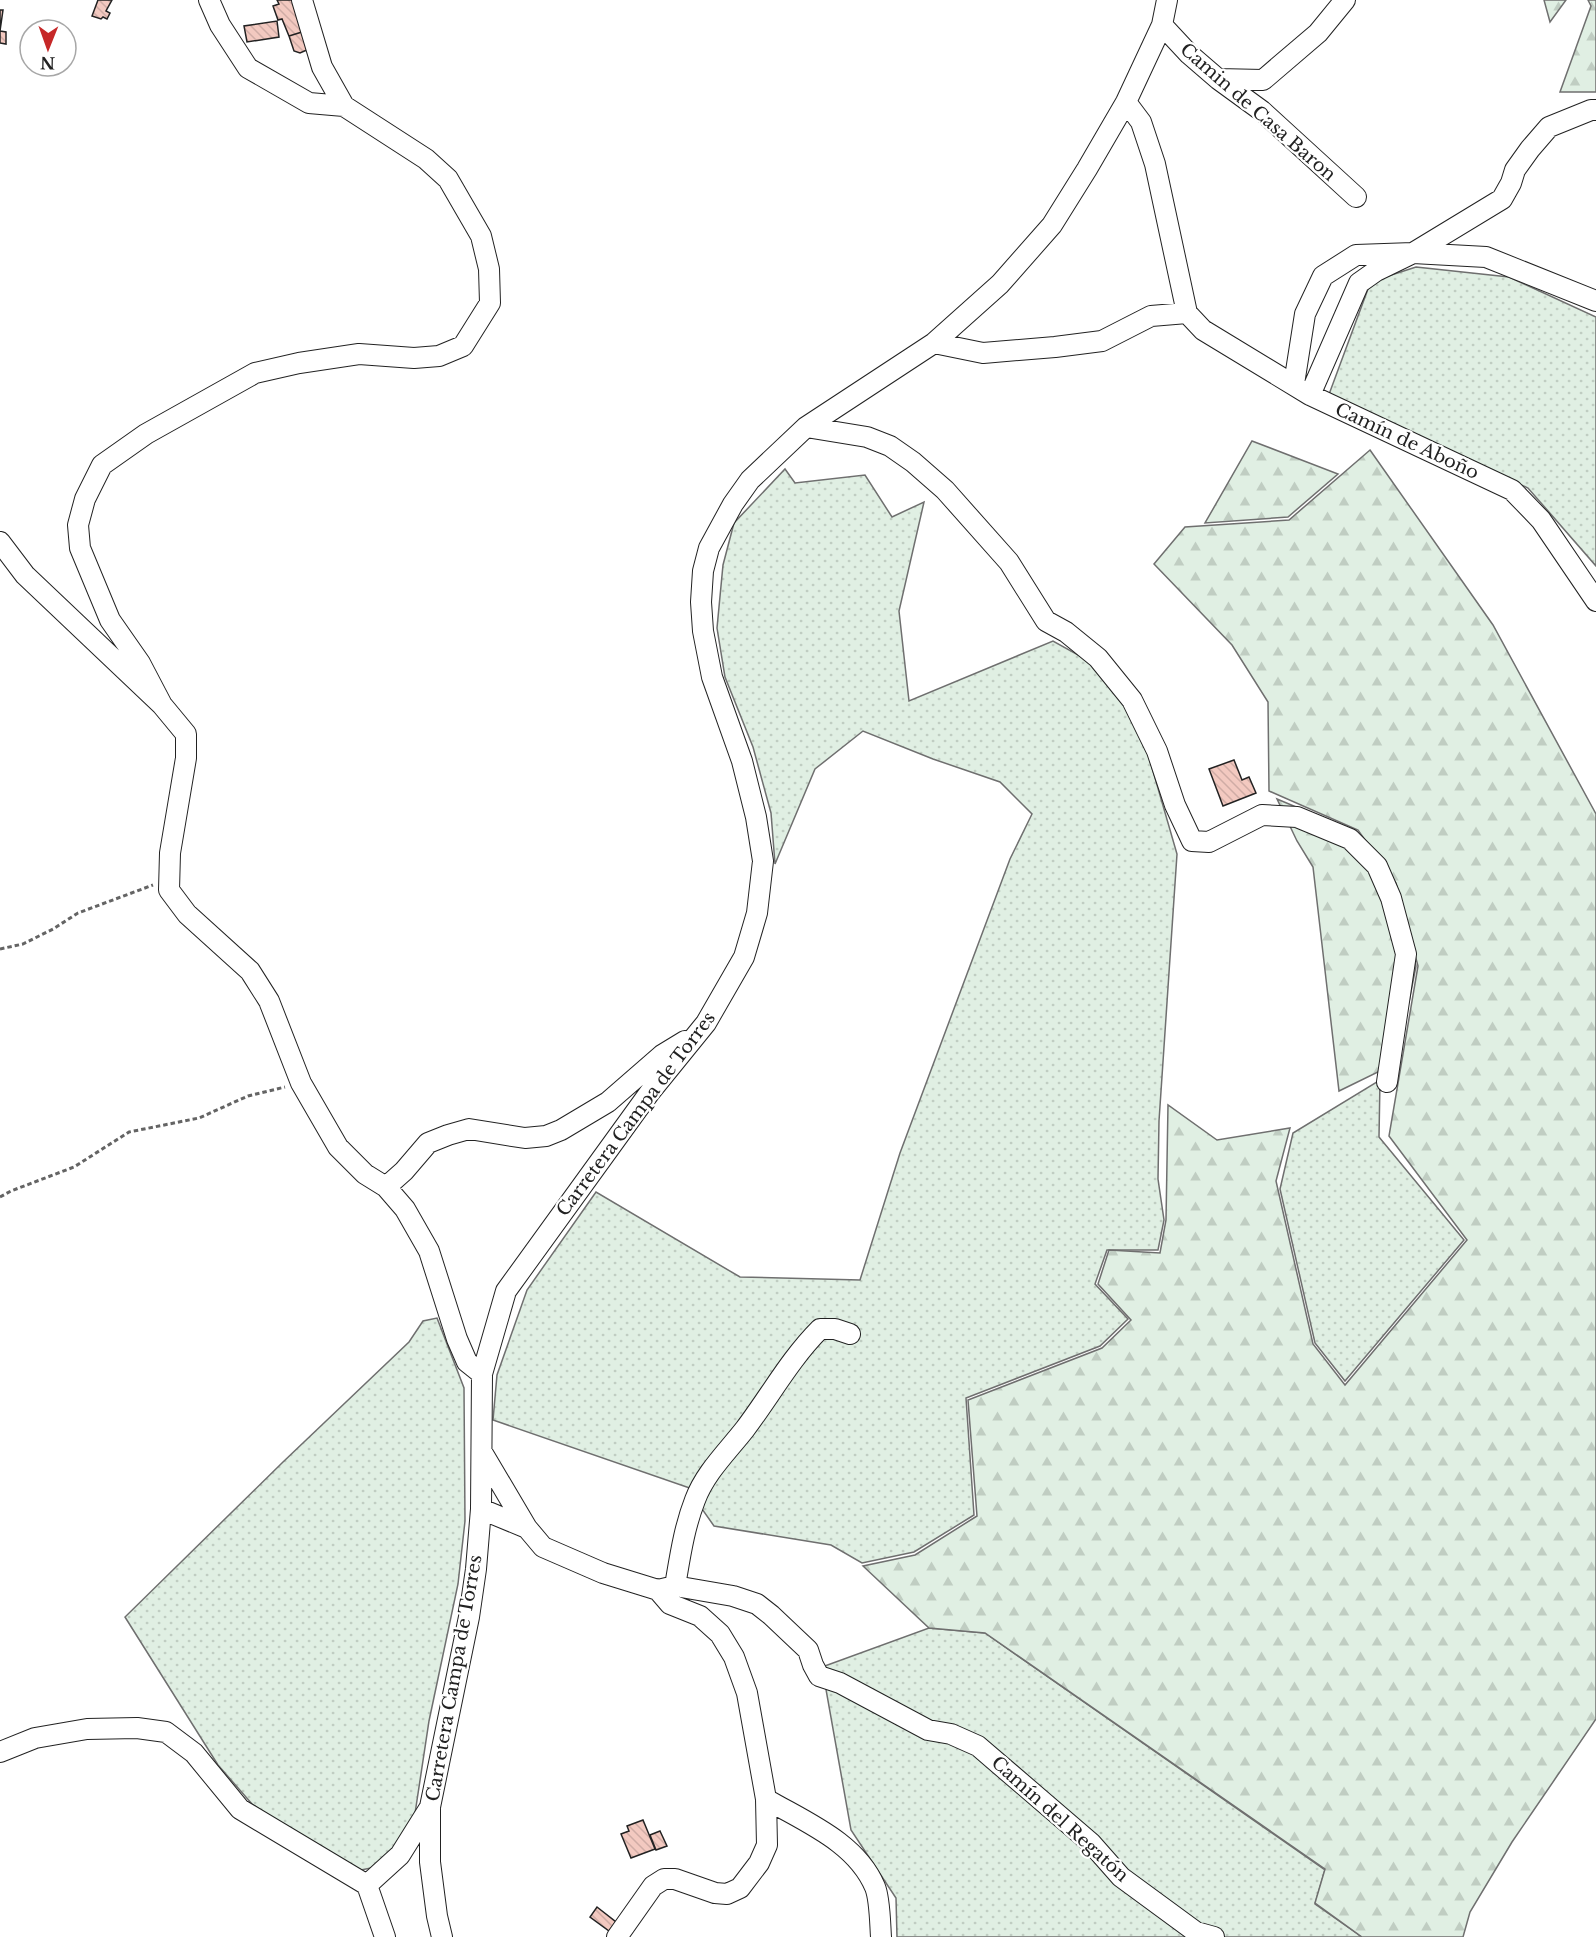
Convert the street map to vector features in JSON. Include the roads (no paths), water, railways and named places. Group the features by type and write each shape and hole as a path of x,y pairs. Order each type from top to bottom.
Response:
{"street":[{"path":"209,0 220,25 248,68 309,103 344,106"},
{"path":"162,705 140,663 110,620 80,548 78,525 85,499 102,465 146,434 255,374 299,363 359,354 414,358 439,356 463,346 490,303 489,269 481,236 448,179 426,159 344,106 322,67 302,0"},
{"name":"Carretera Campa de Torres","path":"442,1937 436,1916 430,1862 430,1807 469,1617 476,1569 481,1509 482,1374 506,1291 650,1092 706,1023 744,957 757,913 763,861 756,817 742,761 712,676 703,631 700,602 703,572 709,548 733,504 750,480 806,427 934,343 1000,284 1052,225 1126,102 1162,25 1167,0"},
{"path":"1218,80 1263,80 1318,33 1345,0"},
{"name":"Camin de Casa Baron","path":"1162,25 1218,80 1262,111 1356,197"},
{"path":"934,343 983,353 1055,347 1101,341 1151,316 1187,313 1155,164 1141,122 1126,102"},
{"path":"1302,390 1359,284 1376,271 1413,253 1502,199 1515,170 1549,128 1596,110"},
{"path":"1302,390 1305,314 1323,276 1356,255 1413,253 1486,257 1596,301"},
{"name":"Camín de Aboño","path":"1187,313 1203,330 1302,390 1512,490 1540,520 1596,601"},
{"path":"806,427 867,437 890,446 913,462 945,490 1009,562 1046,621 1066,632 1098,658 1132,700 1157,751 1175,805 1192,841 1209,842 1262,814 1298,817 1350,838 1377,866 1391,898 1406,954 1387,1082"},
{"path":"0,542 25,575 162,705 186,734 186,758 170,853 169,890 187,914 250,971 269,1001 301,1083 338,1147 364,1173 386,1187 405,1209 429,1251 457,1339 467,1362 482,1374"},
{"path":"386,1187 404,1171 428,1143 448,1135 469,1129 525,1138 546,1136 561,1130 608,1102 662,1055 698,1033"},
{"path":"617,1937 653,1886 664,1879 675,1879 727,1894 740,1888 759,1863 766,1845 766,1799 747,1693 734,1657 720,1634 700,1616 670,1604 667,1588 681,1550 695,1499 714,1466 746,1428 794,1357 820,1329 835,1329 850,1334"},
{"path":"482,1451 527,1528 543,1547 603,1573 667,1588"},
{"path":"481,1509 527,1528"},
{"name":"Camín del Regatón","path":"667,1588 733,1596 757,1604 808,1650 819,1676 840,1683 928,1730 951,1734 978,1746 1090,1843 1121,1876 1203,1935"},
{"path":"0,1752 34,1738 87,1729 137,1728 166,1732 194,1754 240,1809 367,1885 383,1936"},
{"path":"766,1799 838,1842 857,1857 876,1888 881,1937"},
{"path":"367,1885 400,1856 430,1807"}]}
